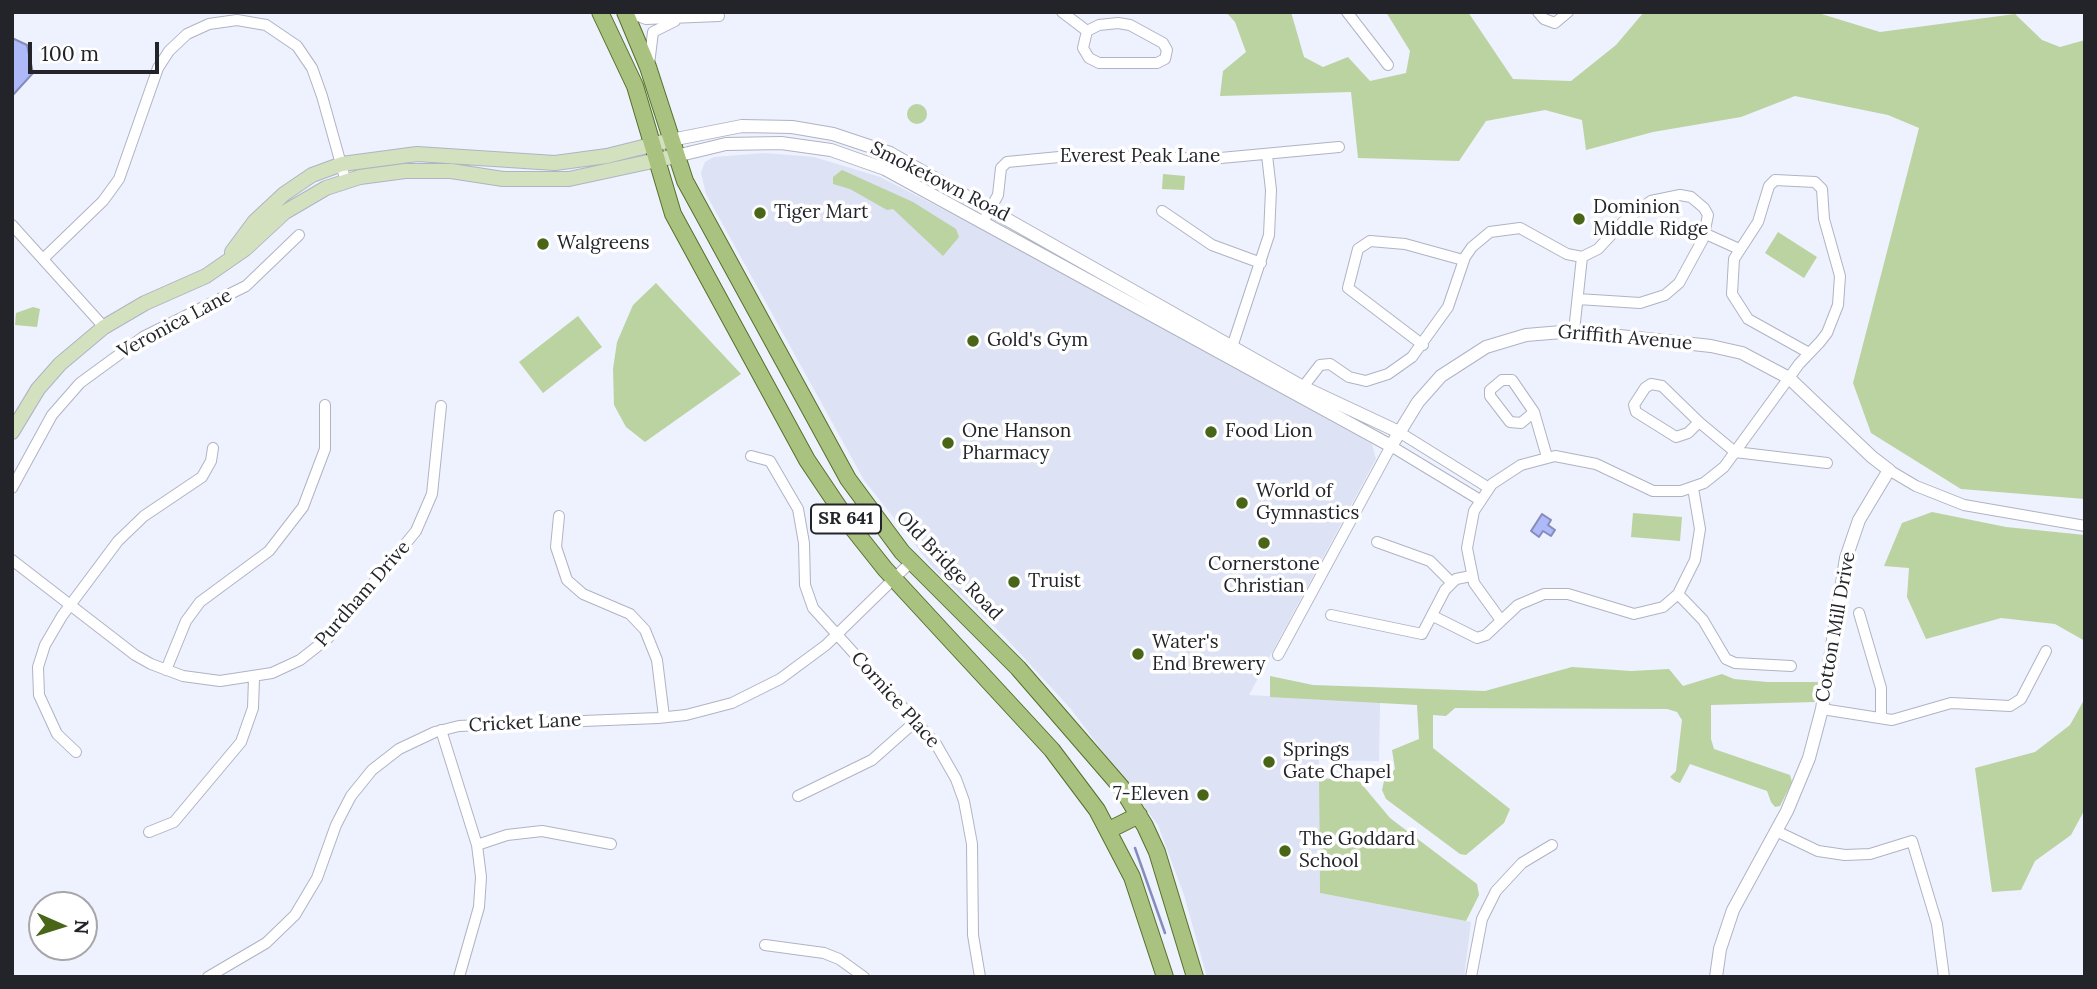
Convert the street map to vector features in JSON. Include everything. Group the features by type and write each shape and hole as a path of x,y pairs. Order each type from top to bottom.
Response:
{"main road":[{"name":"SR 641","path":"600,12 635,86 655,161 685,239 807,460 854,530 894,579 1052,750 1109,830 1132,877 1165,977"},
{"name":"Old Bridge Road","path":"627,12 649,67 673,148 698,206 841,467 865,504 911,562 1046,698 1121,787 1139,815 1157,852 1195,977"},
{"name":"Smoketown Road","path":"223,265 255,221 284,194 312,175 342,164 417,154 555,163 607,156 651,145 673,148"},
{"name":"Smoketown Road","path":"12,432 38,389 67,358 104,327 223,265 294,206 346,181 380,174 426,170 499,178 569,179 655,161 673,148"},
{"path":"1109,830 1139,815"}],"street":[{"path":"627,12 646,19 719,16"},
{"path":"1062,12 1087,31"},
{"path":"1347,12 1388,65"},
{"path":"1538,12 1544,19 1555,23 1568,12"},
{"path":"649,67 653,33 678,19"},
{"path":"44,258 103,201 119,179 158,68 169,51 187,34 209,24 237,20 258,23 273,28 297,46 312,68 346,181"},
{"path":"1107,23 1130,25 1163,43 1167,55 1157,64 1094,62 1083,48 1087,31 1107,23"},
{"name":"Smoketown Road","path":"673,148 718,129 755,126 792,127 834,134 891,153 1303,387 1399,432"},
{"name":"Smoketown Road","path":"673,148 756,143 831,150 885,169 1391,446"},
{"name":"Everest Peak Lane","path":"983,222 998,195 1001,168 1007,162 1080,155 1167,159 1267,155 1339,148"},
{"path":"1231,347 1261,263 1271,213 1267,155"},
{"path":"1500,619 1480,594 1471,576 1468,533 1480,500 1489,488 1521,465 1547,457 1567,457 1596,464 1644,489 1667,492 1693,488 1714,476 1735,452 1789,378 1809,354 1832,323 1840,290 1838,262 1824,219 1820,185 1815,182 1770,182 1758,222 1739,249 1730,285 1742,313 1757,326 1809,354"},
{"path":"1303,387 1315,368 1325,364 1357,380 1375,379 1401,366 1423,345 1448,307 1463,260 1482,237 1499,228 1511,227 1530,231 1567,254 1582,257 1598,249 1634,212 1650,201 1671,195 1691,197 1704,208 1708,215 1706,234 1679,283 1658,299 1640,303 1578,299"},
{"path":"1162,211 1212,245 1261,263"},
{"path":"12,225 104,327"},
{"path":"1706,234 1739,249"},
{"name":"Veronica Lane","path":"12,488 52,415 80,383 144,337 246,286 299,235"},
{"path":"1423,345 1348,288 1359,249 1370,241 1405,244 1463,260"},
{"path":"1574,331 1582,257"},
{"name":"Griffith Avenue","path":"1278,655 1391,446 1427,390 1469,356 1525,335 1574,331 1711,346 1742,353 1789,378 1889,470"},
{"path":"1534,412 1521,424 1514,424 1490,396 1490,390 1502,380 1512,380 1534,412 1547,457"},
{"path":"1699,422 1682,436 1670,436 1636,412 1634,405 1644,388 1656,384 1735,452 1827,463"},
{"path":"166,670 186,621 200,602 269,551 299,514 313,487 325,449 325,405"},
{"name":"Purdham Drive","path":"12,560 135,654 166,670 201,679 254,678 288,667 313,651 388,567 416,531 432,494 442,407"},
{"path":"1399,432 1489,488"},
{"path":"1391,446 1480,500"},
{"path":"76,752 57,734 49,721 37,680 45,646 70,605 130,528 202,477 211,461 213,447"},
{"name":"Cornice Place","path":"751,456 770,461 790,492 802,524 803,578 808,597 837,636 916,721 947,761 967,811 972,845 973,935 980,977"},
{"path":"1889,470 1916,486 1964,505 2085,526"},
{"name":"Cotton Mill Drive","path":"1716,977 1720,949 1733,910 1776,831 1809,758 1822,709 1846,558 1859,520 1889,470"},
{"path":"1433,616 1477,638 1486,635 1518,605 1544,594 1568,594 1634,614 1655,611 1678,594 1690,574 1699,545 1699,513 1693,488"},
{"path":"559,516 556,547 568,580 583,594 630,614 645,630 657,660 664,718"},
{"path":"1377,542 1430,561 1452,583"},
{"name":"Cricket Lane","path":"208,977 266,943 295,915 317,878 344,808 372,770 399,749 442,730 483,722 664,718 710,710 754,694 804,663 837,636 911,562"},
{"path":"1331,615 1422,634 1445,590 1452,583 1471,576"},
{"path":"1678,594 1703,620 1726,659 1735,663 1791,666"},
{"path":"1859,613 1881,688 1881,718"},
{"path":"1822,709 1881,718 1903,718 1951,704 2010,706 2021,699 2046,651"},
{"path":"149,832 174,822 241,742 253,708 254,678"},
{"path":"799,796 872,760 916,721"},
{"path":"442,730 477,845 481,877 479,907 459,977"},
{"path":"477,845 507,835 542,831 611,844"},
{"path":"1776,831 1818,851 1845,855 1870,854 1912,841 1937,924 1944,977"},
{"path":"1471,977 1482,919 1496,891 1522,863 1552,845"},
{"path":"765,946 824,953 839,959 863,977"}],"shaded area":[{"path":"765,153 814,157 880,177 997,237 1372,444 1376,459 1249,695 1380,702 1379,761 1319,760 1320,893 1471,922 1464,977 1207,977 1184,895 1158,825 1071,709 1004,636 934,569 864,480 706,194 701,173 705,162 714,157"}],"green space":[{"path":"1226,12 1291,12 1304,57 1323,67 1348,57 1370,81 1406,73 1410,51 1386,12 1468,12 1513,79 1571,81 1616,45 1644,12 1815,12 1880,32 2015,14 2042,40 2060,47 2085,40 2085,499 1961,489 1871,433 1853,383 1919,128 1888,115 1795,96 1741,117 1653,132 1586,150 1582,120 1545,110 1486,121 1459,161 1358,158 1351,92 1220,96 1223,71 1246,52 1235,22"},
{"path":"917,104 924,107 927,114 924,121 917,124 910,121 907,114 910,107"},
{"path":"842,170 913,202 956,229 959,237 943,256 893,209 887,210 850,189 833,184 833,177"},
{"path":"1163,174 1185,176 1184,190 1162,189"},
{"path":"1778,232 1817,257 1804,278 1765,253"},
{"path":"656,283 741,374 645,442 626,427 614,405 613,369 617,342 633,305"},
{"path":"33,307 40,309 37,327 15,325 16,313"},
{"path":"578,316 602,347 543,393 519,362"},
{"path":"1932,512 2006,527 2085,535 2085,641 2055,624 2001,618 1926,639 1907,597 1909,568 1884,566 1902,523"},
{"path":"1633,513 1682,517 1680,541 1631,537"},
{"path":"1572,667 1631,671 1669,669 1683,686 1722,674 1734,679 1767,682 1818,682 1815,702 1711,705 1711,739 1714,749 1790,775 1792,782 1780,806 1775,807 1767,791 1690,764 1680,783 1670,777 1676,771 1682,720 1677,712 1667,709 1455,708 1446,716 1433,715 1433,748 1510,809 1504,823 1466,855 1460,854 1386,799 1382,790 1384,781 1395,769 1392,750 1419,739 1417,705 1270,697 1270,676 1313,685 1485,691"},
{"path":"2085,698 2085,809 2071,835 2035,861 2021,890 1992,892 1975,768 2035,752 2070,725"},
{"path":"1319,778 1359,781 1390,818 1477,884 1479,895 1466,921 1320,893"}],"water":[{"path":"12,38 27,45 33,73 12,96"},
{"path":"1542,514 1551,520 1548,525 1555,530 1551,536 1543,531 1539,537 1531,531"}],"waterway":[{"path":"1135,848 1165,933"}],"place":[{"name":"Tiger Mart","path":"760,213"},
{"name":"Dominion Middle Ridge","path":"1579,219"},
{"name":"Walgreens","path":"543,244"},
{"name":"Gold's Gym","path":"973,341"},
{"name":"Food Lion","path":"1211,432"},
{"name":"One Hanson Pharmacy","path":"948,443"},
{"name":"World of Gymnastics","path":"1242,503"},
{"name":"Cornerstone Christian","path":"1264,543"},
{"name":"Truist","path":"1014,582"},
{"name":"Water's End Brewery","path":"1138,654"},
{"name":"Springs Gate Chapel","path":"1269,762"},
{"name":"7-Eleven","path":"1203,795"},
{"name":"The Goddard School","path":"1285,851"}]}
